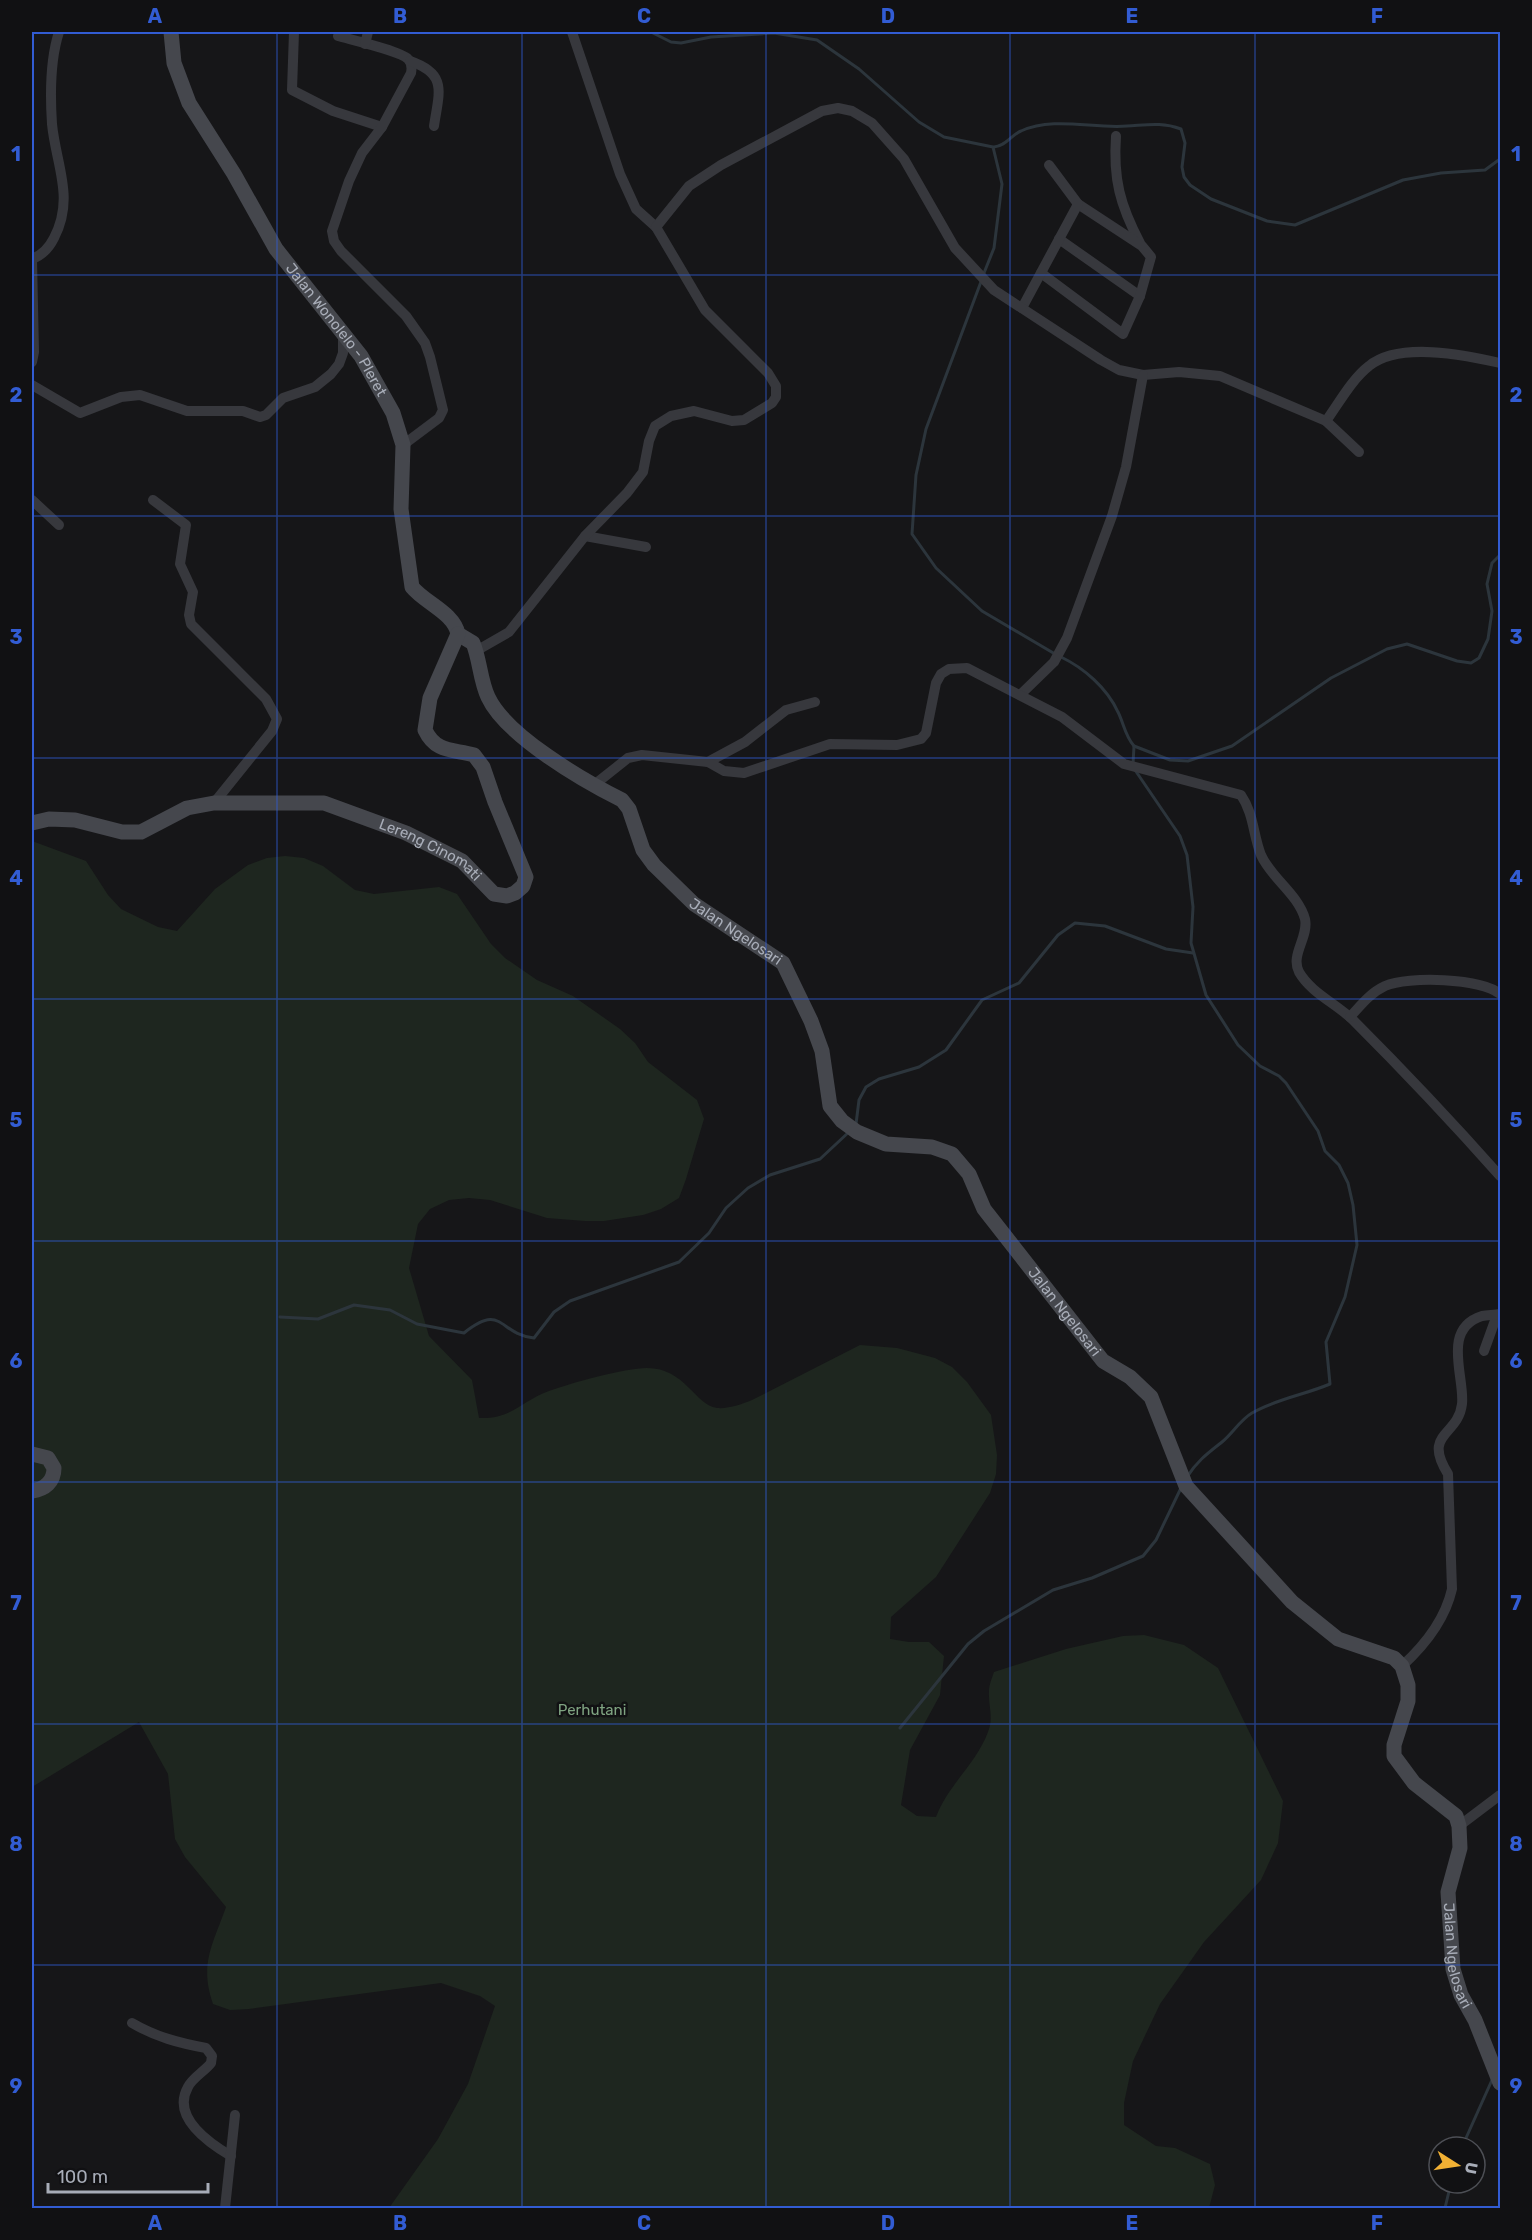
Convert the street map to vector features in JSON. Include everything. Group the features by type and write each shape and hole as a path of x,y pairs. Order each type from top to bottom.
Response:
{"street":[{"path":"32,362 34,352 32,259 41,255 51,244 64,212 65,193 52,124 51,74 59,32"},
{"name":"Jalan Wonolelo - Pleret","path":"171,32 174,63 189,103 234,174 276,249 361,356 393,413 403,445 401,509 412,587 420,597 451,620 458,634"},
{"path":"294,32 292,90 333,111 382,127"},
{"path":"365,44 368,32"},
{"path":"458,634 469,639 476,651 509,632 585,536 644,472 649,441 655,426 671,416 694,411 732,421 744,420 772,403 776,397 776,386 768,373 705,310 656,227 636,209 620,174 572,32"},
{"path":"338,36 401,55 427,67 435,74 439,95 434,126"},
{"path":"403,445 439,418 443,410 430,357 425,343 406,316 341,251 334,241 333,231 349,181 362,153 382,127 411,73 410,61"},
{"path":"656,227 689,186 721,165 822,111 838,108 852,111 872,123 904,159 955,248 994,290 1119,370 1143,375 1179,372 1220,376 1326,421 1359,452"},
{"path":"1041,273 1123,334 1140,296 1151,256 1142,246 1124,213 1116,185 1116,136"},
{"path":"1049,165 1078,204 1142,246"},
{"path":"1022,308 1078,204"},
{"path":"1059,239 1140,296"},
{"path":"32,385 80,413 121,398 140,395 187,411 243,411 260,417 266,415 283,398 315,387 331,374 339,364 343,353 344,333"},
{"path":"1326,421 1369,365 1399,353 1440,351 1500,363"},
{"path":"1020,695 1054,662 1067,638 1115,506 1126,467 1143,375"},
{"path":"32,500 59,525"},
{"path":"153,500 186,525 180,564 192,592 189,615 191,624 266,699 277,719 272,731 214,803"},
{"path":"585,536 646,547"},
{"name":"Lereng Cinomati","path":"32,823 50,819 75,820 122,832 141,831 187,808 214,803 308,802 340,808 406,833 462,861 494,894 502,896 515,893 524,886 526,877 483,767 474,755 444,750 436,746 425,730 430,698 458,634"},
{"name":"Jalan Ngelosari","path":"476,651 488,697 498,711 553,760 622,800 629,809 643,850 654,865 694,903 783,963 811,1021 822,1051 830,1106 842,1121 857,1132 886,1144 943,1150 961,1163 969,1174 984,1209 1087,1342 1103,1361 1130,1377 1151,1397 1184,1481 1205,1509 1314,1622 1338,1639 1394,1658 1402,1666"},
{"path":"594,785 628,759 642,755 708,762 724,771 744,773 830,744 897,745 921,739 930,726 936,683 941,674 949,669 967,668 1062,717 1124,764 1241,795 1250,811 1262,856 1302,909 1306,933 1298,954 1299,972 1311,987 1350,1017 1417,1083 1500,1176"},
{"path":"708,762 745,742 786,710 814,702"},
{"path":"1350,1017 1367,998 1387,985 1469,981 1494,988 1500,994"},
{"path":"1484,1351 1499,1314 1481,1316 1473,1322 1464,1331 1457,1348 1462,1406 1449,1429 1442,1436 1438,1449 1438,1458 1448,1474 1452,1589 1448,1607 1442,1618 1419,1650 1402,1666 1408,1685 1408,1701 1394,1745 1394,1756 1414,1783 1456,1816 1459,1826 1500,1795"},
{"path":"32,1454 48,1458 54,1468 50,1482 40,1490 32,1491"},
{"name":"Jalan Ngelosari","path":"1459,1826 1460,1848 1448,1892 1453,1969 1461,1995 1475,2020 1500,2083"},
{"path":"132,2023 173,2042 206,2048 212,2056 211,2063 188,2085 183,2102 187,2117 207,2142 231,2156"},
{"path":"225,2208 234,2115"}],"green space":[{"name":"Perhutani","path":"32,841 86,861 108,895 121,909 158,927 177,931 215,889 248,865 267,858 285,856 304,858 323,866 355,890 374,894 439,887 457,894 491,944 505,958 537,980 573,996 620,1029 635,1043 648,1062 697,1100 704,1119 686,1179 679,1198 661,1209 643,1215 604,1221 585,1221 547,1218 490,1200 469,1198 449,1200 430,1209 418,1224 409,1268 429,1336 472,1380 479,1418 491,1418 509,1413 539,1395 570,1384 612,1373 647,1368 671,1374 709,1405 717,1408 731,1407 752,1400 860,1345 897,1348 935,1358 952,1367 967,1382 991,1415 997,1455 996,1474 990,1493 936,1577 891,1617 890,1639 929,1642 944,1656 940,1695 910,1750 901,1805 917,1816 936,1817 941,1805 983,1744 990,1727 989,1689 994,1672 1066,1649 1123,1636 1144,1635 1184,1645 1218,1668 1283,1801 1278,1843 1261,1880 1204,1942 1160,2004 1133,2061 1124,2103 1124,2125 1156,2146 1175,2148 1210,2164 1215,2185 1209,2208 389,2208 438,2139 468,2084 495,2006 480,1996 441,1983 249,2009 230,2010 213,2004 207,1977 209,1954 226,1907 185,1857 175,1839 168,1774 139,1722 32,1787"}],"waterway":[{"path":"651,32 671,42 681,43 711,37 774,33 817,40 859,69 919,122 944,137 993,147 1002,184 994,248 984,273"},
{"path":"994,147 1002,145 1021,131 1047,124 1167,125 1181,129 1185,143 1182,167 1184,177 1190,185 1211,199 1267,221 1295,225 1403,180 1441,173 1485,170 1500,159"},
{"path":"982,279 926,429 916,475 912,534 936,568 982,611 1055,654"},
{"path":"1134,746 1170,760 1188,761 1232,746 1331,678 1387,649 1407,644 1457,661 1471,663 1479,658 1488,639 1492,611 1487,584 1492,563 1500,555"},
{"path":"1061,657 1078,667 1108,695 1134,746 1133,764"},
{"path":"1135,770 1180,836 1187,855 1193,907 1191,943 1206,995 1238,1045 1260,1066 1279,1076 1286,1083 1318,1131 1325,1151 1339,1165 1348,1183 1353,1205 1357,1245 1345,1297 1326,1342 1330,1384 1271,1404 1252,1413 1203,1458 1187,1477"},
{"path":"856,1124 859,1100 866,1087 879,1079 919,1067 946,1050 982,1000 1019,983 1058,935 1075,923 1105,926 1166,949 1193,953"},
{"path":"280,1317 318,1319 354,1305 390,1310 417,1324 464,1333 486,1320 494,1320 513,1331 534,1338 554,1312 570,1301 679,1262 709,1233 726,1208 748,1188 770,1175 820,1159 850,1131"},
{"path":"900,1728 968,1644 984,1631 1053,1590 1092,1578 1143,1556 1156,1540 1181,1488"},
{"path":"1467,2135 1492,2080"},
{"path":"1445,2208 1448,2195"}]}
